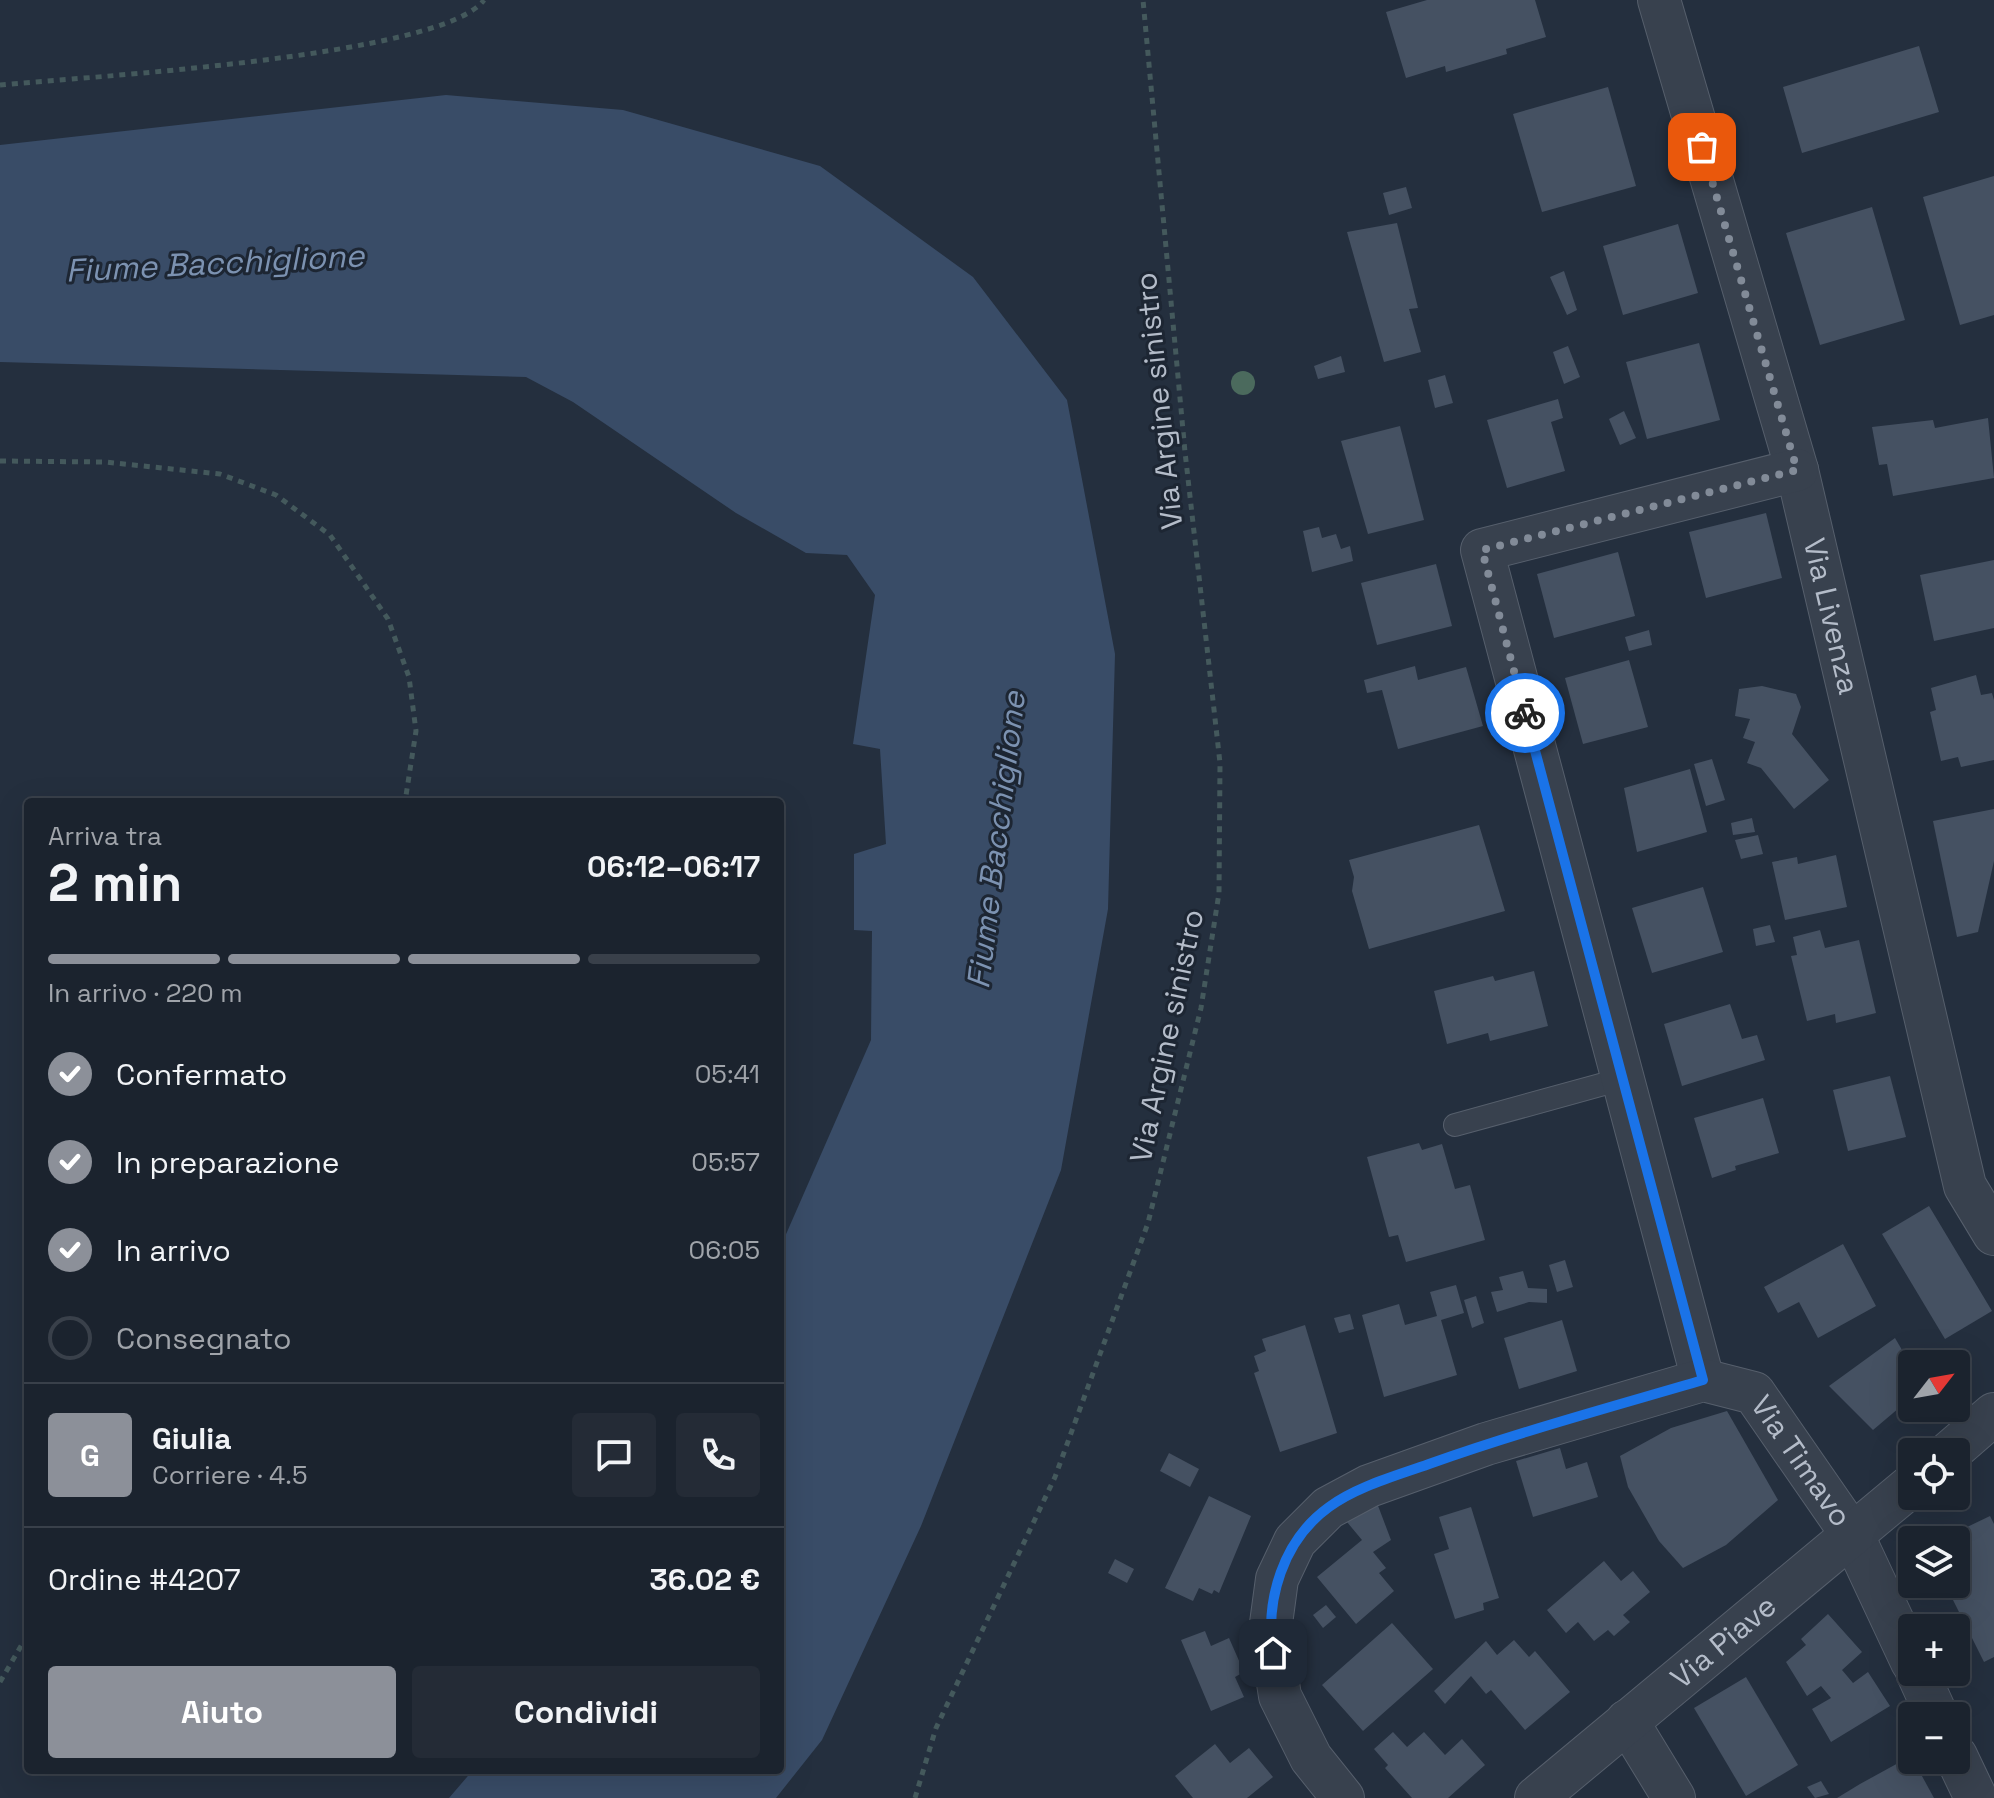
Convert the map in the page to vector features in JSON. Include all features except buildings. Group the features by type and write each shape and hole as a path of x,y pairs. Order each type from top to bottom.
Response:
{"street":[{"name":"Via Livenza","path":"1659,0 1797,470 1965,1186 1994,1234"},
{"path":"1343,1798 1311,1758 1280,1696 1270,1631 1277,1579 1295,1541 1328,1508 1369,1486 1486,1444 1703,1380 1482,550 1797,470"},
{"name":"Via Timavo","path":"1703,1380 1754,1393 1853,1536 1898,1632"},
{"path":"1966,1438 1994,1414"},
{"name":"Via Piave","path":"1536,1798 1898,1497"},
{"path":"1627,1721 1674,1798"},
{"path":"1965,1774 1976,1798"}],"lane":[{"path":"1455,1125 1622,1079"}],"path":[{"path":"0,85 262,60 374,44 430,31 477,9 484,0"},
{"name":"Via Argine sinistro","path":"915,1798 936,1728 1055,1477 1148,1223 1201,1008 1219,893 1220,763 1185,452 1143,0"},
{"path":"0,461 105,462 220,474 276,495 330,535 388,619 409,677 416,731 406,798"},
{"path":"0,1682 24,1641"}],"water":[{"name":"Fiume Bacchiglione","path":"446,95 623,110 820,166 973,277 1067,400 1115,654 1108,909 1061,1170 921,1526 822,1740 776,1798 449,1798 470,1774 784,1774 784,1239 871,1040 872,931 854,930 854,854 886,844 880,749 853,744 875,595 847,555 806,553 736,513 573,402 526,377 0,362 0,145"}],"way so far":[{"path":"1525,713 1482,550 1797,470 1702,147"}],"route":[{"path":"1273,1653 1270,1631 1277,1579 1295,1541 1328,1508 1369,1486 1486,1444 1703,1380 1525,713"}]}
